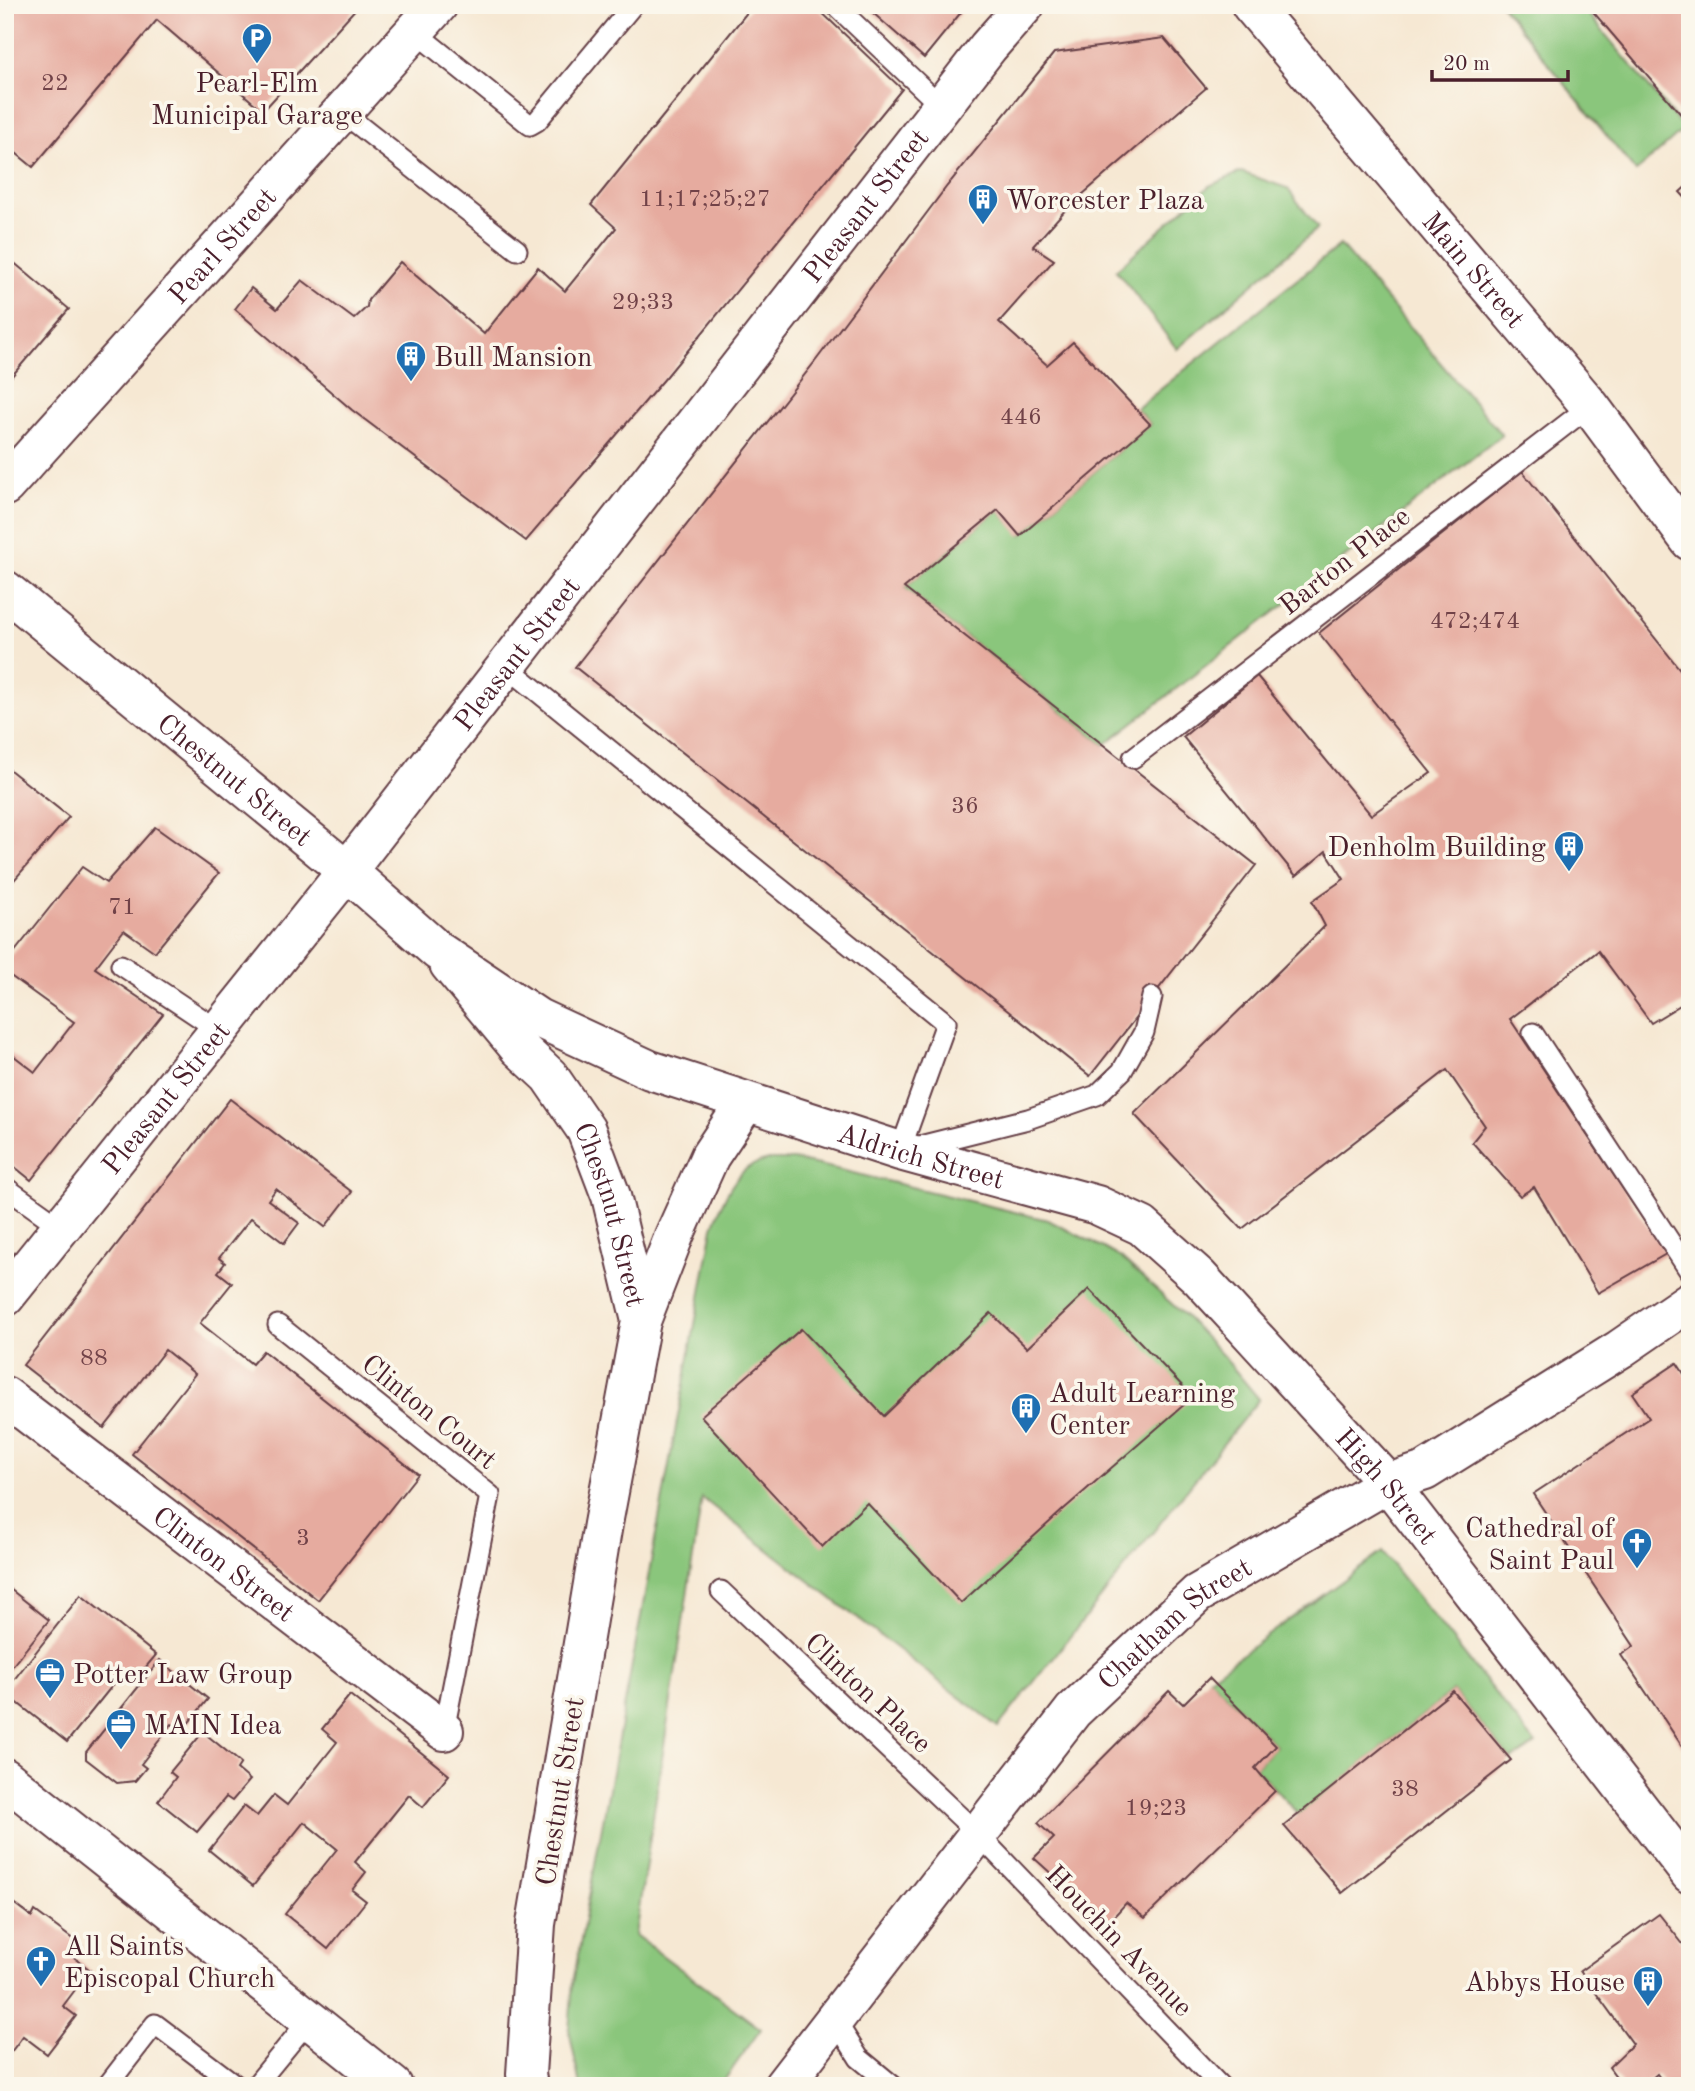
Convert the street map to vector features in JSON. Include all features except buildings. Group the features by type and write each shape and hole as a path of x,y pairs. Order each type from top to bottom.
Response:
{"main road":[{"name":"Pleasant Street","path":"5,1297 347,871 988,47 1025,5"},
{"name":"Main Street","path":"1251,5 1590,406 1690,541"},
{"name":"Pearl Street","path":"5,486 426,18"},
{"name":"Chestnut Street","path":"5,590 347,871 438,951 519,1048 549,1076 586,1130 611,1196 642,1321 603,1524 536,1924 526,2074 528,2086"},
{"name":"Aldrich Street","path":"438,951 538,1018 650,1070 900,1150 1097,1205"},
{"path":"642,1321 674,1236 710,1156 746,1102"},
{"name":"High Street","path":"1097,1205 1142,1226 1199,1277 1388,1483 1690,1874"},
{"name":"Chatham Street","path":"783,2086 1073,1710 1197,1594 1388,1483 1425,1471 1620,1349 1690,1301"},
{"name":"Clinton Street","path":"5,1396 444,1731"},
{"path":"5,1778 393,2086"}],"lane":[{"path":"426,18 530,125 537,121 633,5"},
{"path":"835,5 942,107"},
{"path":"342,112 517,250"},
{"name":"Barton Place","path":"1133,758 1590,406"},
{"path":"506,666 946,1023 900,1150"},
{"path":"121,965 220,1031"},
{"path":"900,1150 1028,1119 1097,1095 1122,1071 1144,1032 1152,997"},
{"path":"1533,1033 1690,1272"},
{"path":"5,1188 61,1227"},
{"name":"Clinton Court","path":"278,1325 490,1495 444,1731"},
{"name":"Clinton Place","path":"721,1591 978,1834"},
{"name":"Houchin Avenue","path":"978,1834 1220,2086"},
{"path":"255,2086 309,2020"},
{"path":"835,2020 859,2058 893,2086"},
{"path":"107,2086 155,2024 237,2086"}],"green space":[{"path":"1501,5 1581,5 1684,129 1636,172"},
{"path":"1241,172 1287,188 1318,228 1177,349 1116,270 1209,186"},
{"path":"1340,245 1502,435 1104,745 904,588 998,510 1021,535 1150,424 1136,409"},
{"path":"769,1160 793,1160 824,1166 1048,1220 1121,1258 1184,1315 1259,1399 998,1727 702,1498 635,1935 761,2029 720,2086 580,2086 569,2029 573,1983 713,1227 735,1181 749,1167"},
{"path":"1382,1552 1536,1744 1511,1760 1453,1691 1299,1815 1255,1768 1276,1746 1209,1678"}],"place":[{"name":"Pearl-Elm Municipal Garage","path":"257,65"},
{"name":"Worcester Plaza","path":"983,226"},
{"name":"Bull Mansion","path":"411,383"},
{"name":"Denholm Building","path":"1569,873"},
{"name":"Adult Learning Center","path":"1026,1435"},
{"name":"Cathedral of Saint Paul","path":"1637,1570"},
{"name":"Potter Law Group","path":"50,1700"},
{"name":"MAIN Idea","path":"121,1751"},
{"name":"All Saints Episcopal Church","path":"41,1988"},
{"name":"Abbys House","path":"1648,2008"}]}
